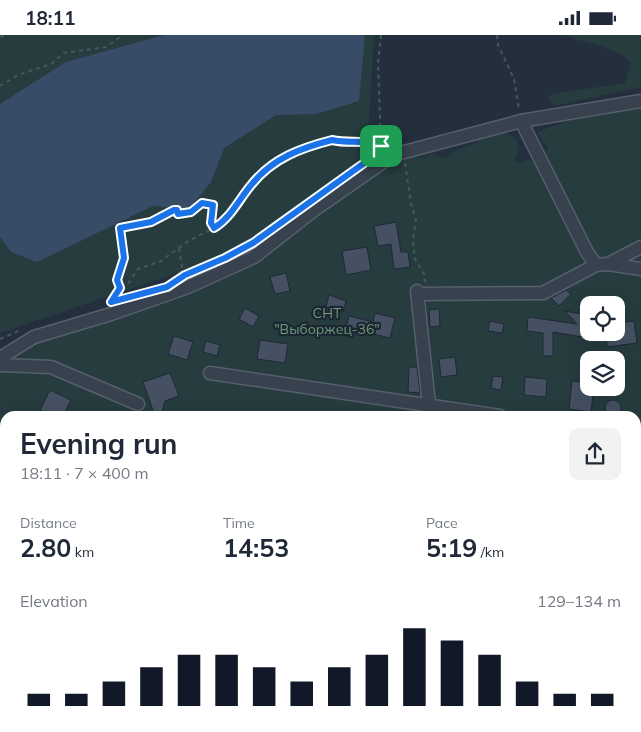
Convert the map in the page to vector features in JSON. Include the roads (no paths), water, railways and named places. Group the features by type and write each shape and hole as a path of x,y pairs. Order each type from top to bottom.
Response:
{"street":[{"path":"0,358 34,337 111,314 188,287 254,257 385,159 402,152 521,121 641,101"},
{"path":"521,121 587,252 602,265 641,269"},
{"path":"430,411 420,293 543,293 641,247"},
{"path":"0,365 51,367 138,404"},
{"path":"210,373 424,411"}],"water":[{"path":"164,35 365,35 359,101 316,114 276,115 224,148 211,182 189,209 153,206 37,262 11,252 0,237 0,104 66,62"}],"park label":[{"name":"СНТ \"Выборжец-36\"","path":"327,321"}]}
